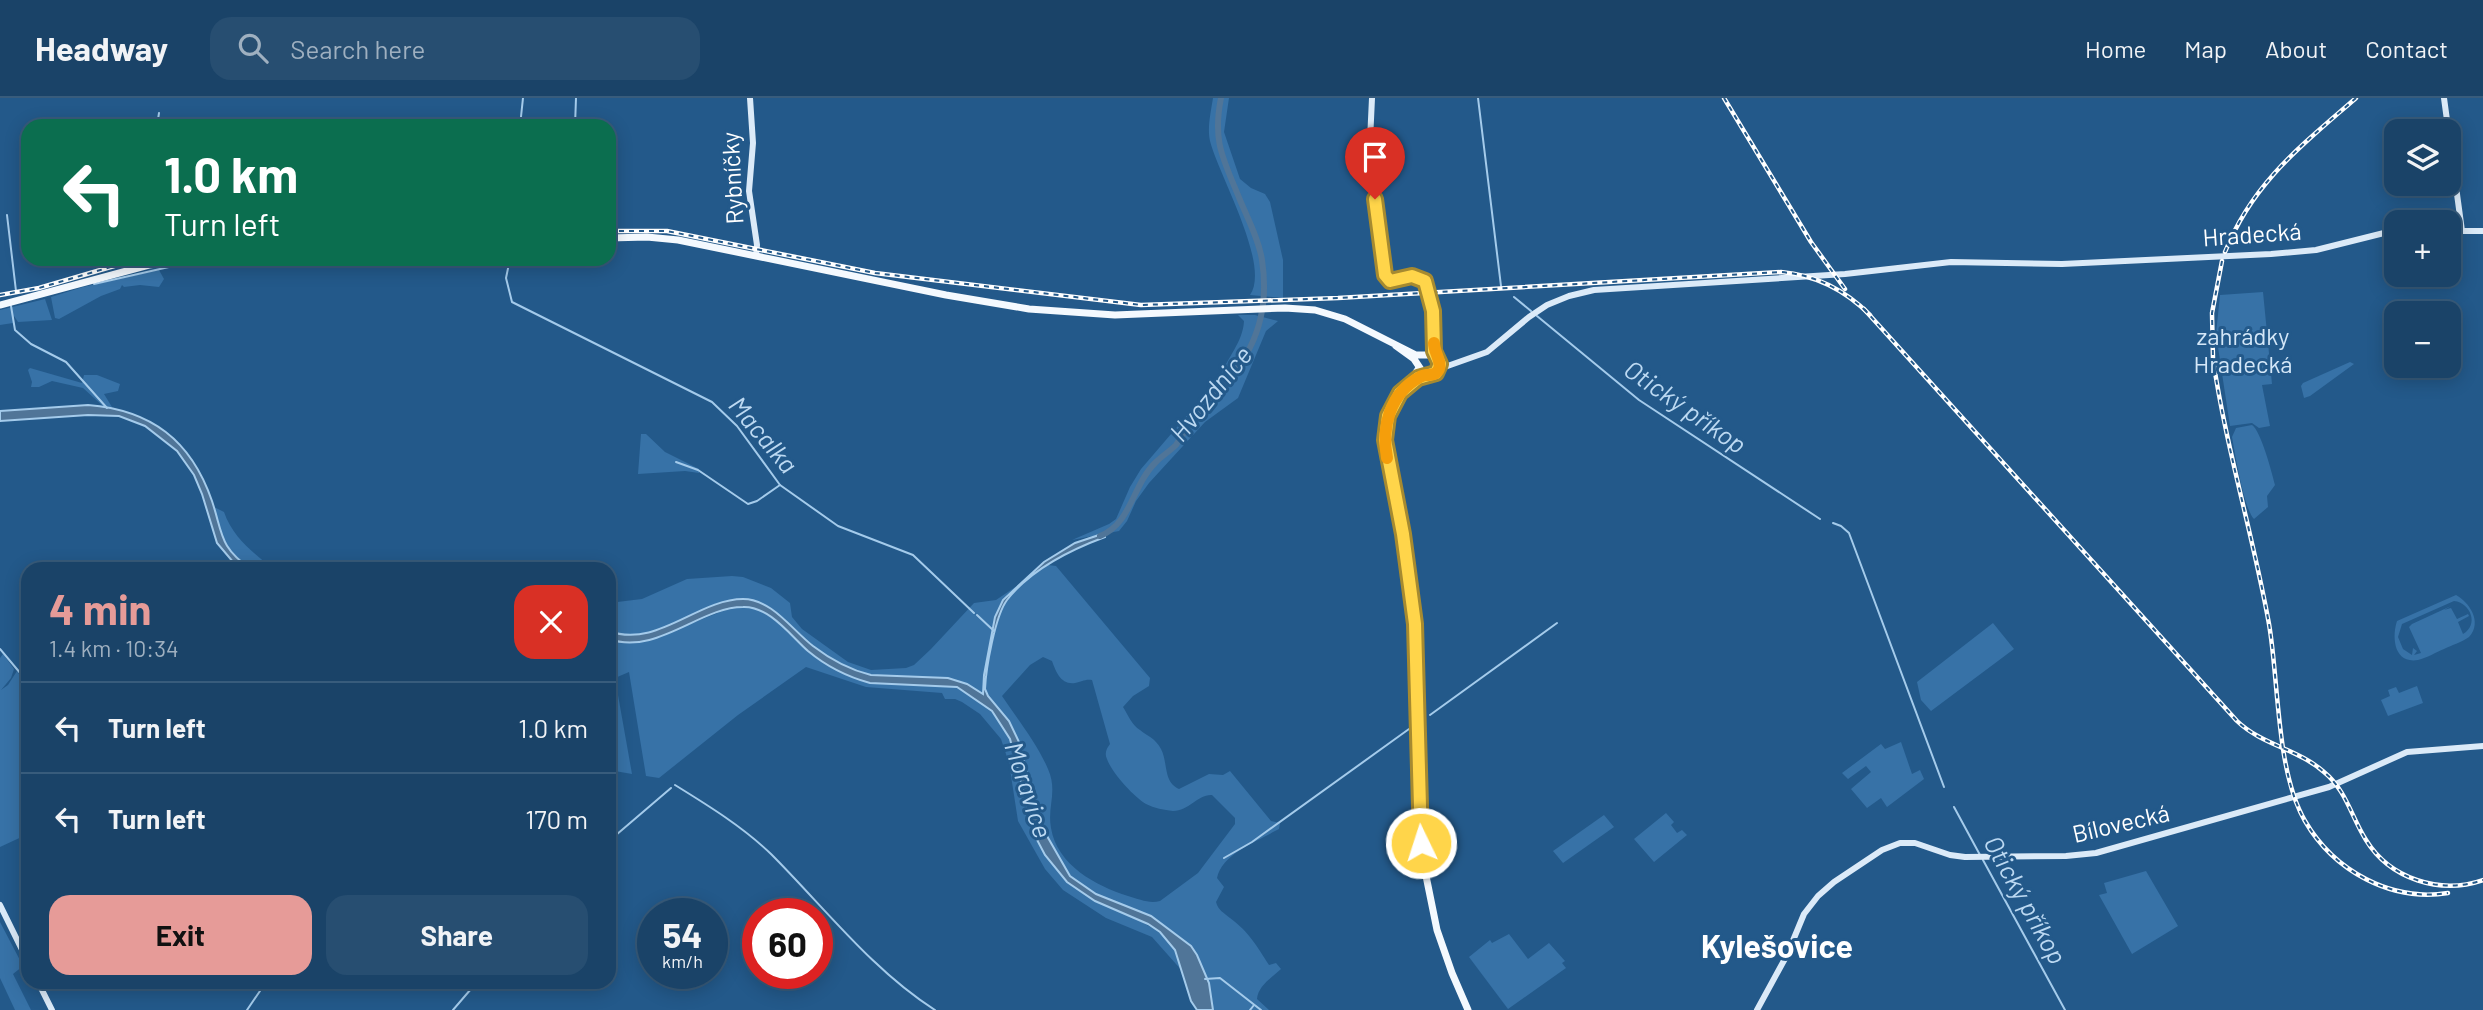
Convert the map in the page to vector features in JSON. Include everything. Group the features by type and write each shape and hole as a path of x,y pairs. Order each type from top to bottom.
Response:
{"main road":[{"name":"Rybníčky","path":"750,98 753,158 749,191 757,243 756,256"},
{"path":"1372,98 1369,162 1385,275 1391,281 1416,276 1425,281 1434,318 1434,340 1439,369 1402,390"},
{"path":"2444,98 2462,231 2483,231"},
{"name":"Hradecká","path":"1439,369 1491,349 1546,305 1594,290 1845,274 1951,262 2043,264 2309,251 2384,233"},
{"path":"616,238 667,238 946,295 1029,309 1115,315 1299,308 1327,313 1352,322 1416,355 1467,360"},
{"path":"0,304 145,266"},
{"path":"1434,340 1432,348 1402,390 1388,416 1385,444 1403,534 1414,616 1418,680 1418,799 1429,898 1437,930 1468,1010"},
{"path":"1395,346 1419,366 1425,375"},
{"name":"Bílovecká","path":"1757,1010 1787,955 1804,914 1818,896 1882,850 1900,843 1916,843 1954,856 2066,856 2100,852 2329,788 2407,752 2483,746"},
{"path":"0,905 21,948"},
{"path":"42,989 52,1010"}],"green space":[{"path":"1213,98 1229,98 1224,132 1240,179 1265,194 1270,202 1283,260 1283,298 1250,295 1255,281 1249,242 1209,136"},
{"path":"159,270 164,279 159,287 122,285 120,289 101,296 59,319 55,318 51,297"},
{"name":"zahrádky Hradecká","path":"2263,292 2272,384 2262,385 2270,426 2259,428 2252,423 2230,426 2216,334 2220,295"},
{"path":"45,299 52,320 18,322 14,316 13,323 0,325 0,310"},
{"path":"1238,315 1255,315 1278,321 1266,331 1238,398 1205,422 1149,483 1119,531 1072,540 1116,519 1141,469 1220,377 1243,329 1244,321"},
{"path":"2350,362 2354,364 2304,398 2301,386 2303,383"},
{"path":"30,368 82,383 84,375 97,375 120,384 118,391 104,394 112,407 103,406 83,388 52,381 39,387 31,387 28,370"},
{"path":"2252,425 2262,443 2275,485 2267,496 2268,507 2254,519 2243,493 2232,437 2236,428"},
{"path":"641,434 646,434 665,452 699,469 699,473 685,471 638,474"},
{"path":"214,507 224,512 238,537 265,562 243,562 230,549"},
{"path":"1048,565 1056,566 1150,678 1149,686 1133,696 1123,707 1130,720 1159,745 1170,782 1179,789 1209,774 1223,775 1230,771 1271,821 1280,823 1279,829 1233,855 1220,870 1217,878 1224,887 1216,902 1218,907 1248,934 1269,965 1276,963 1281,969 1266,982 1258,994 1257,999 1269,1010 1213,1010 1209,983 1191,946 1151,916 1096,894 1070,876 1039,822 1019,742 1009,721 983,695 967,684 948,678 871,675 855,670 820,651 781,616 753,600 726,601 643,634 616,633 616,602 642,599 687,579 743,577 771,588 790,603 792,617 802,629 848,662 871,670 906,668 914,665 931,649 974,603 996,600","holes":["1043,657 1052,661 1057,673 1070,683 1092,680 1110,744 1106,757 1118,777 1135,796 1159,809 1173,811 1212,795 1235,818 1235,824 1198,873 1160,901 1148,902 1128,896 1091,880 1070,863 1055,841 1050,820 1051,777 1044,759 1002,696 1030,665"]},
{"path":"2456,595 2470,607 2475,625 2469,637 2425,658 2410,660 2403,658 2396,648 2397,621","holes":["2454,601 2460,603 2471,615 2468,630 2463,634 2458,622 2469,616 2468,614 2457,619 2451,608 2444,610 2451,606 2409,627 2421,653 2414,655 2417,651 2413,648 2412,655 2403,649 2398,637 2402,624"]},
{"path":"745,606 755,609 779,624 814,655 837,669 870,683 957,687 992,711 1010,739 1035,836 1045,855 1067,882 1160,932 1175,950 1184,973 1152,937 1106,918 1063,890 1045,869 1018,821 1009,763 1001,739 980,714 955,699 945,699 942,693 866,687 806,667 738,715 659,778 646,776 629,672 616,678 616,641 659,636 723,611"},
{"path":"1993,623 2014,649 1931,711 1921,700 1917,682"},
{"path":"3,654 14,669 11,678 1,690 8,685 17,671 21,677 21,837 0,847 0,658"},
{"path":"616,684 632,774 616,771"},
{"path":"2417,686 2423,703 2388,716 2381,700 2390,696 2388,690 2396,687 2399,693"},
{"path":"1901,742 1912,774 1920,770 1924,779 1887,807 1881,798 1867,808 1851,789 1871,772 1866,766 1848,779 1842,773 1881,744 1885,749"},
{"path":"1666,813 1674,822 1671,825 1677,833 1682,830 1687,835 1654,862 1634,839"},
{"path":"1604,815 1614,827 1563,863 1553,851"},
{"path":"2146,871 2178,926 2132,954 2099,895 2107,893 2104,883"},
{"path":"0,922 21,962 21,968 13,974 31,1010 15,1010 0,978"},
{"path":"1509,934 1528,959 1549,943 1565,961 1562,963 1566,968 1508,1009 1469,957 1490,940 1492,943"}],"water":[{"path":"88,405 111,408 149,421 166,432 193,461 212,501 227,547 242,562 233,562 217,543 194,475 177,451 145,426 119,416 88,415 0,421 0,411"},
{"name":"Moravice","path":"1105,533 1105,537 1065,554 1039,570 1007,600 995,630 985,689 1009,721 1019,742 1039,822 1070,876 1096,894 1151,916 1191,946 1209,983 1213,1010 1197,1010 1191,1001 1175,950 1160,932 1095,901 1067,882 1045,855 1035,836 1010,739 992,711 957,687 870,683 854,678 822,661 770,616 753,608 727,609 644,641 626,643 616,641 616,633 643,634 726,601 753,600 781,616 805,639 840,664 871,675 948,678 967,684 983,694 995,617 1003,600 1044,562 1075,543"}],"waterway":[{"name":"Macalka","path":"521,119 523,98"},
{"path":"575,119 576,98"},
{"name":"Hvozdnice","path":"1100,536 1119,522 1148,471 1176,445 1239,366 1258,329 1263,308 1264,285 1261,252 1221,151 1218,127 1221,98"},
{"name":"Otický příkop","path":"1478,98 1501,286"},
{"path":"158,119 159,113"},
{"path":"7,215 16,291"},
{"path":"94,284 173,266"},
{"name":"Macalka","path":"509,266 506,278 512,302 712,402 737,426 780,485 838,526 913,555 974,613"},
{"name":"Otický příkop","path":"1514,297 1531,311"},
{"path":"11,306 15,330 31,344 66,362 107,408"},
{"name":"Otický příkop","path":"1537,316 1639,400 1820,519"},
{"path":"676,462 698,470 748,504 780,485"},
{"name":"Otický příkop","path":"1833,523 1849,533 1944,787"},
{"name":"Macalka","path":"977,615 994,631"},
{"path":"1430,715 1557,623"},
{"path":"0,649 21,674"},
{"path":"21,674 21,701"},
{"path":"1224,858 1252,842 1409,729"},
{"path":"675,785 725,817 760,844 870,957 912,994 935,1010"},
{"path":"616,835 671,788"},
{"name":"Otický příkop","path":"1954,807 1980,855"},
{"name":"Otický příkop","path":"1983,860 2065,1010"},
{"path":"1205,979 1220,978 1261,1010"},
{"path":"247,1010 261,989"},
{"path":"453,1010 471,989"},
{"path":"1250,1010 1254,1005"}],"railway":[{"path":"1724,98 1811,242 1845,289"},
{"path":"2225,252 2250,205 2281,166 2356,98"},
{"path":"616,231 667,231 875,273 1141,305 1338,298 1781,272 1806,276 1829,285 1870,315"},
{"path":"2222,261 2212,313 2213,359 2269,624 2280,726 2296,801 2317,839 2332,855 2366,879 2406,893 2448,893"},
{"path":"0,295 39,288 114,266"},
{"path":"1864,309 2237,721 2257,736 2314,764 2332,779 2376,854 2402,874 2433,884 2450,886 2483,880"}],"slow traffic":[{"path":"1387,458 1385,435 1390,411 1400,393 1410,384 1421,376 1432,375 1438,371 1440,364 1434,343"}],"district":[{"name":"Kylešovice","path":"1777,947"}],"route":[{"path":"1375,199 1385,275 1390,281 1416,276 1425,281 1433,311 1434,351 1440,364 1436,373 1418,378 1402,390 1390,411 1385,435 1386,453 1407,558 1415,624 1421,843"}]}
